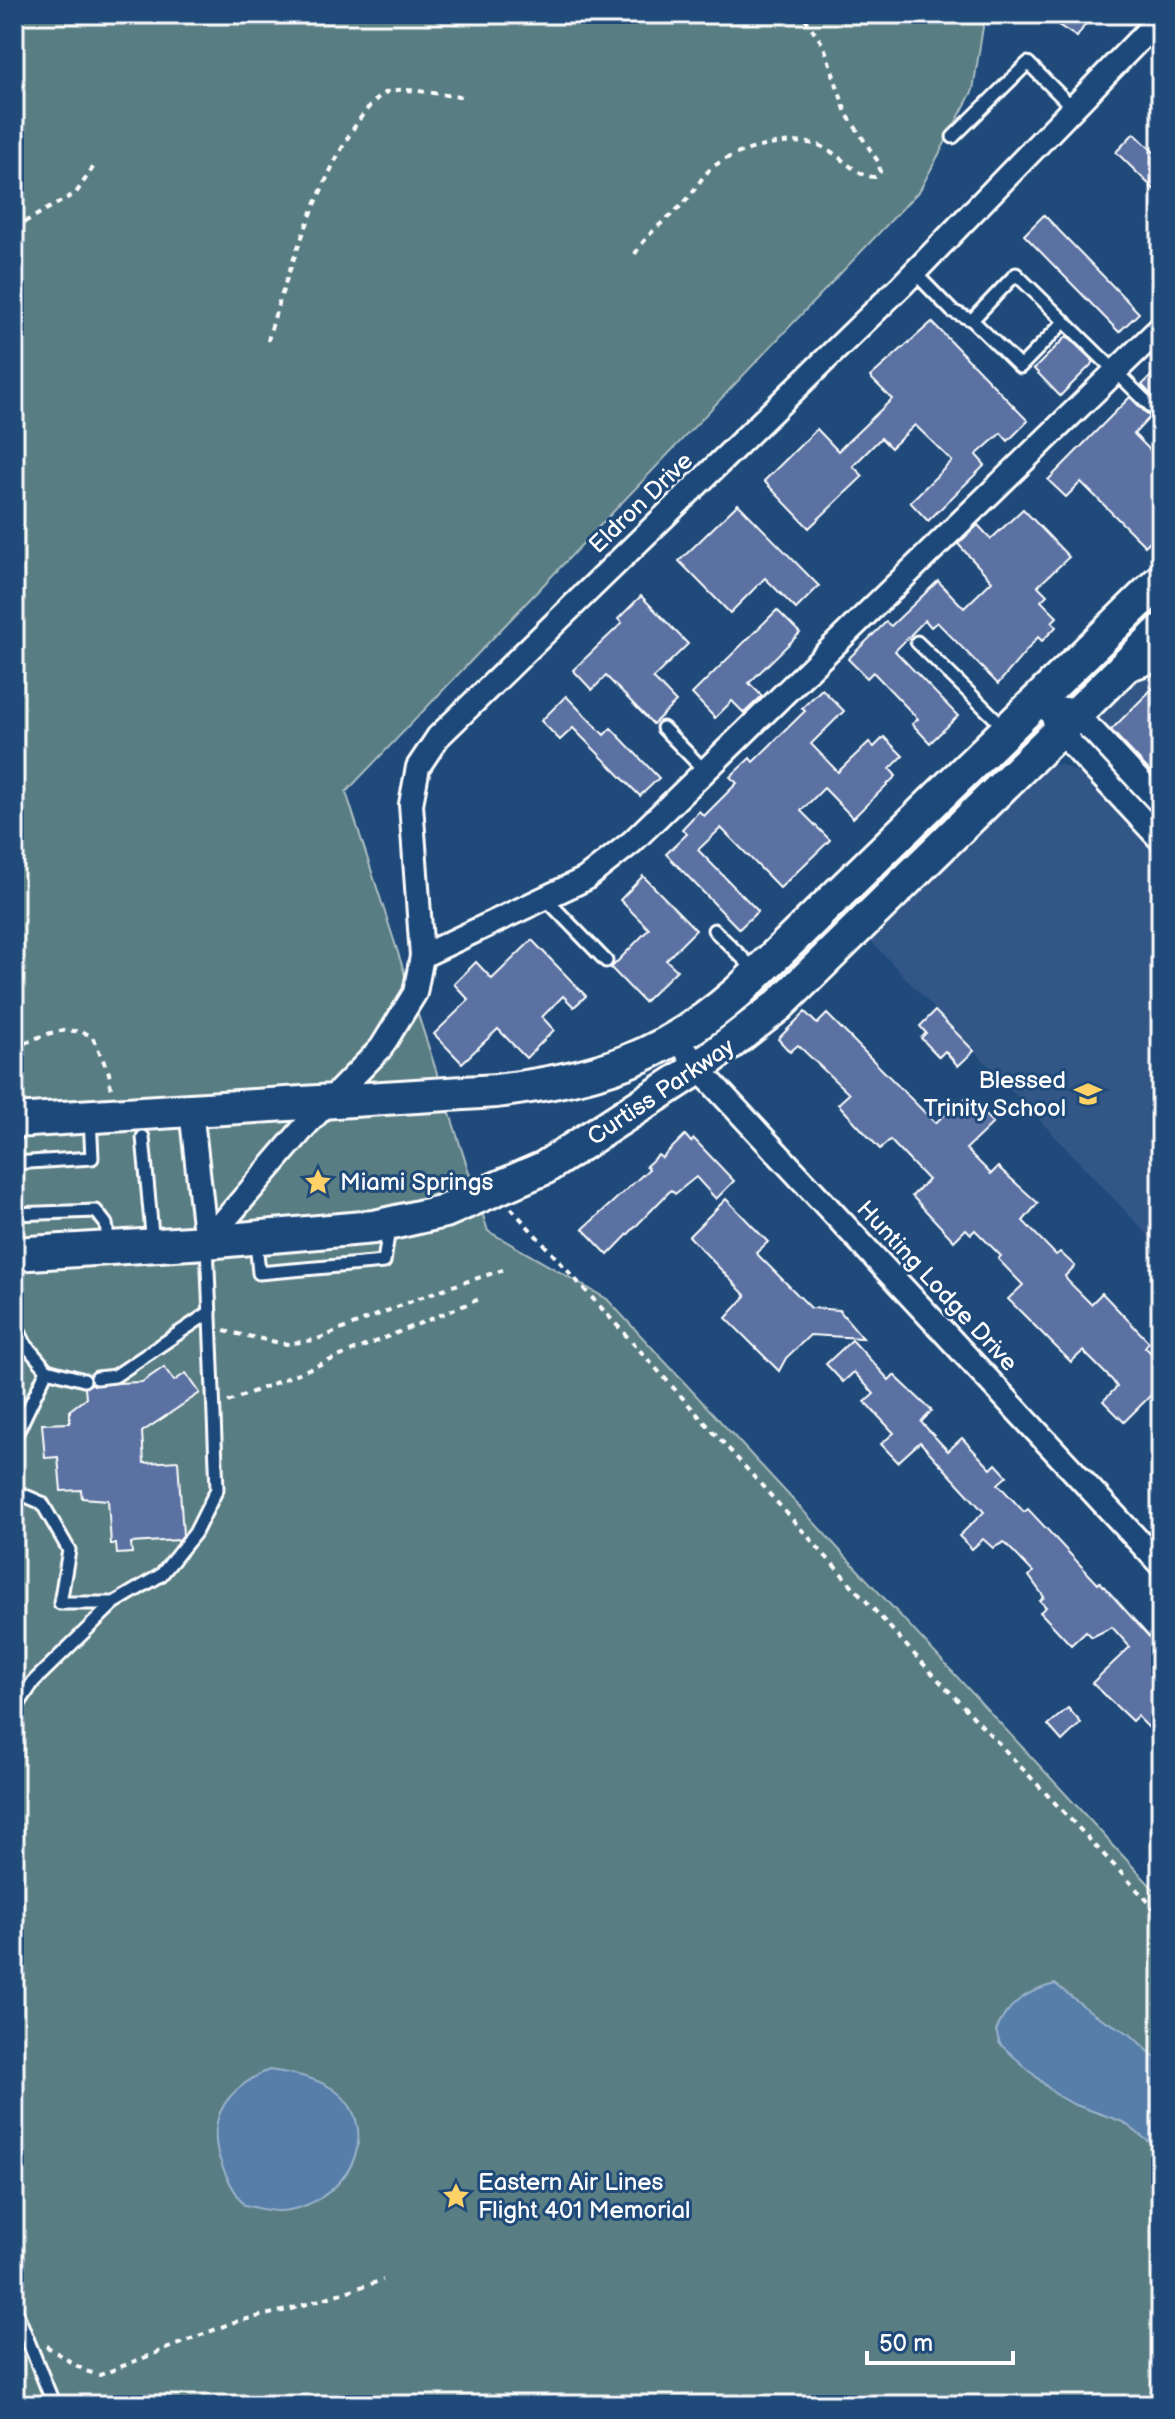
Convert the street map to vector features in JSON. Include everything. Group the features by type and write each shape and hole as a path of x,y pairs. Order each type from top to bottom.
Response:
{"main road":[{"name":"Curtiss Parkway","path":"14,1121 101,1106 191,1110 561,1083 602,1073 678,1039 708,1019 758,973 1161,580"},
{"name":"Curtiss Parkway","path":"14,1254 206,1242 390,1224 445,1211 544,1168 606,1131 698,1068 779,1005 1161,631"}],"street":[{"name":"Eldron Drive","path":"206,1242 328,1102 381,1048 415,993 422,956 411,804 418,767 438,737 914,272 1161,17"},
{"path":"422,956 585,879 632,842 1161,327"},
{"path":"1043,695 1161,840"},
{"path":"1067,723 1161,804"},
{"name":"Hunting Lodge Drive","path":"678,1039 698,1068 1161,1565"},
{"path":"191,1110 206,1242"}],"lane":[{"path":"953,137 1028,63 1073,108"},
{"path":"914,272 952,311 972,320 1020,367 1064,322"},
{"path":"972,320 1016,274 1161,416"},
{"path":"917,642 1007,731"},
{"path":"1107,683 1161,664"},
{"path":"663,728 704,770"},
{"path":"545,898 606,961"},
{"path":"714,930 758,973"},
{"path":"14,1163 92,1158 101,1106"},
{"path":"143,1137 153,1245"},
{"path":"14,1214 96,1211 106,1224 109,1248"},
{"path":"14,1711 34,1681 114,1603 161,1575 201,1522 217,1489 206,1242"},
{"path":"14,1321 25,1344 47,1370 90,1379 115,1376 210,1312"},
{"path":"14,1439 47,1370"},
{"path":"14,1491 42,1503 69,1550 60,1603 114,1603"},
{"path":"14,2306 54,2405"}],"path":[{"path":"635,254 656,226 682,205 716,164 733,157 801,142 841,156 865,177 875,177 880,172 879,163 846,113 824,46 802,14"},
{"path":"268,341 282,288 318,196 340,153 377,99 387,92 404,90 429,96 463,96"},
{"path":"14,228 76,193 94,166"},
{"path":"14,1048 48,1032 76,1028 92,1036 109,1073 101,1106"},
{"path":"496,1191 914,1654 1161,1915"},
{"path":"210,1329 285,1344 315,1340 437,1291 503,1270"},
{"path":"214,1408 482,1298"},
{"path":"24,2331 85,2371 100,2375 234,2322 291,2309 383,2280"}],"shaded area":[{"path":"1161,656 1161,788 1095,720"},
{"name":"Blessed Trinity School","path":"1060,764 1083,775 1161,859 1161,1249 869,939 1045,767"},
{"path":"1055,1984 1095,2015 1130,2034 1161,2063 1161,2151 1123,2122 1073,2104 1054,2093 1000,2044 996,2031 1012,2006 1036,1990"},
{"path":"269,2070 305,2077 328,2086 347,2101 358,2130 352,2164 342,2179 314,2201 281,2211 244,2205 231,2185 217,2146 216,2128 220,2111 230,2096"}],"green space":[{"path":"14,14 985,14 973,90 920,190 346,792 488,1231 607,1299 1161,1897 1161,2405 14,2405"}],"building":[{"path":"1041,14 1092,14 1077,37"},
{"path":"1134,133 1161,159 1161,196 1116,152"},
{"path":"1044,215 1139,313 1119,332 1024,235"},
{"path":"932,322 1028,421 1008,441 1001,433 976,455 985,465 928,521 910,502 952,461 915,425 891,448 881,438 853,466 863,476 809,528 764,481 817,429 838,451 892,399 870,377"},
{"path":"1067,336 1094,362 1060,396 1034,369"},
{"path":"1161,366 1161,403 1160,404 1142,385"},
{"path":"1130,397 1150,417 1134,434 1161,461 1161,530 1145,546 1081,482 1066,497 1048,480"},
{"path":"738,504 819,586 796,609 765,578 730,613 679,561"},
{"path":"1023,509 1069,557 1038,586 1047,595 1041,601 1057,617 1052,622 1056,627 1042,641 1038,637 998,684 937,622 931,627 925,620 895,651 958,716 930,743 912,724 918,719 873,672 867,678 848,659 886,622 891,626 938,581 964,608 992,581 958,544 978,525 991,539"},
{"path":"641,596 688,644 653,678 676,702 653,724 606,676 592,690 573,670 622,623 618,619"},
{"path":"777,610 800,633 749,683 762,696 744,713 732,701 715,718 692,694"},
{"path":"1161,680 1161,783 1111,730"},
{"path":"822,689 844,711 811,744 838,772 869,742 874,747 884,737 903,756 890,769 896,776 853,818 824,788 801,811 830,840 780,888 721,828 698,850 758,911 739,929 666,854 687,834 682,829 699,811 704,816 737,783 730,777 750,758 753,762 805,711 802,708"},
{"path":"566,696 604,735 611,728 659,778 640,796 573,728 560,740 541,721"},
{"path":"643,876 696,930 666,960 677,970 644,1002 611,968 649,929 620,900"},
{"path":"532,940 586,996 574,1007 563,996 542,1017 554,1030 526,1058 498,1029 462,1063 434,1034 469,1000 454,984 476,962 492,979"},
{"path":"935,1011 974,1051 958,1066 945,1051 939,1057 921,1038 926,1033 920,1026"},
{"path":"805,1012 817,1024 827,1014 935,1123 967,1097 993,1123 966,1149 991,1174 998,1167 1038,1203 1023,1221 1056,1255 1060,1252 1075,1266 1065,1276 1067,1280 1091,1304 1102,1293 1149,1342 1145,1347 1161,1363 1161,1385 1124,1422 1103,1401 1117,1387 1112,1380 1083,1351 1071,1362 1008,1299 1023,1285 998,1259 1001,1256 975,1230 971,1234 966,1229 954,1241 912,1196 928,1180 890,1140 880,1149 838,1104 849,1094 798,1045 790,1052 778,1039"},
{"path":"685,1135 691,1142 694,1139 734,1181 716,1199 696,1177 675,1194 671,1190 608,1255 583,1229 649,1169 646,1166 658,1155 662,1158"},
{"path":"726,1199 768,1242 756,1253 811,1308 839,1310 863,1338 810,1335 786,1358 779,1371 726,1318 746,1296 689,1236"},
{"path":"852,1340 889,1380 894,1375 932,1411 921,1422 948,1451 962,1438 991,1469 996,1464 1007,1476 998,1484 1024,1512 1028,1509 1098,1584 1100,1582 1161,1650 1161,1740 1137,1716 1132,1721 1092,1683 1130,1647 1112,1627 1092,1637 1086,1631 1071,1645 1040,1612 1046,1607 1040,1601 1044,1597 1029,1576 1033,1572 1004,1542 993,1548 983,1539 972,1549 959,1536 984,1512 920,1442 898,1462 881,1444 894,1433 865,1402 874,1394 854,1372 843,1382 826,1364"},
{"path":"164,1367 174,1381 186,1373 200,1393 142,1432 144,1463 178,1461 183,1535 179,1540 131,1543 132,1553 117,1554 116,1544 111,1544 108,1500 82,1498 81,1490 61,1491 58,1457 45,1458 42,1424 70,1423 70,1410 86,1398 85,1388 91,1384 142,1382"},
{"path":"1068,1708 1081,1723 1062,1741 1048,1725"}],"place":[{"name":"Blessed Trinity School","path":"1088,1094"},
{"name":"Miami Springs","path":"318,1182"},
{"name":"Eastern Air Lines Flight 401 Memorial","path":"456,2196"}]}
